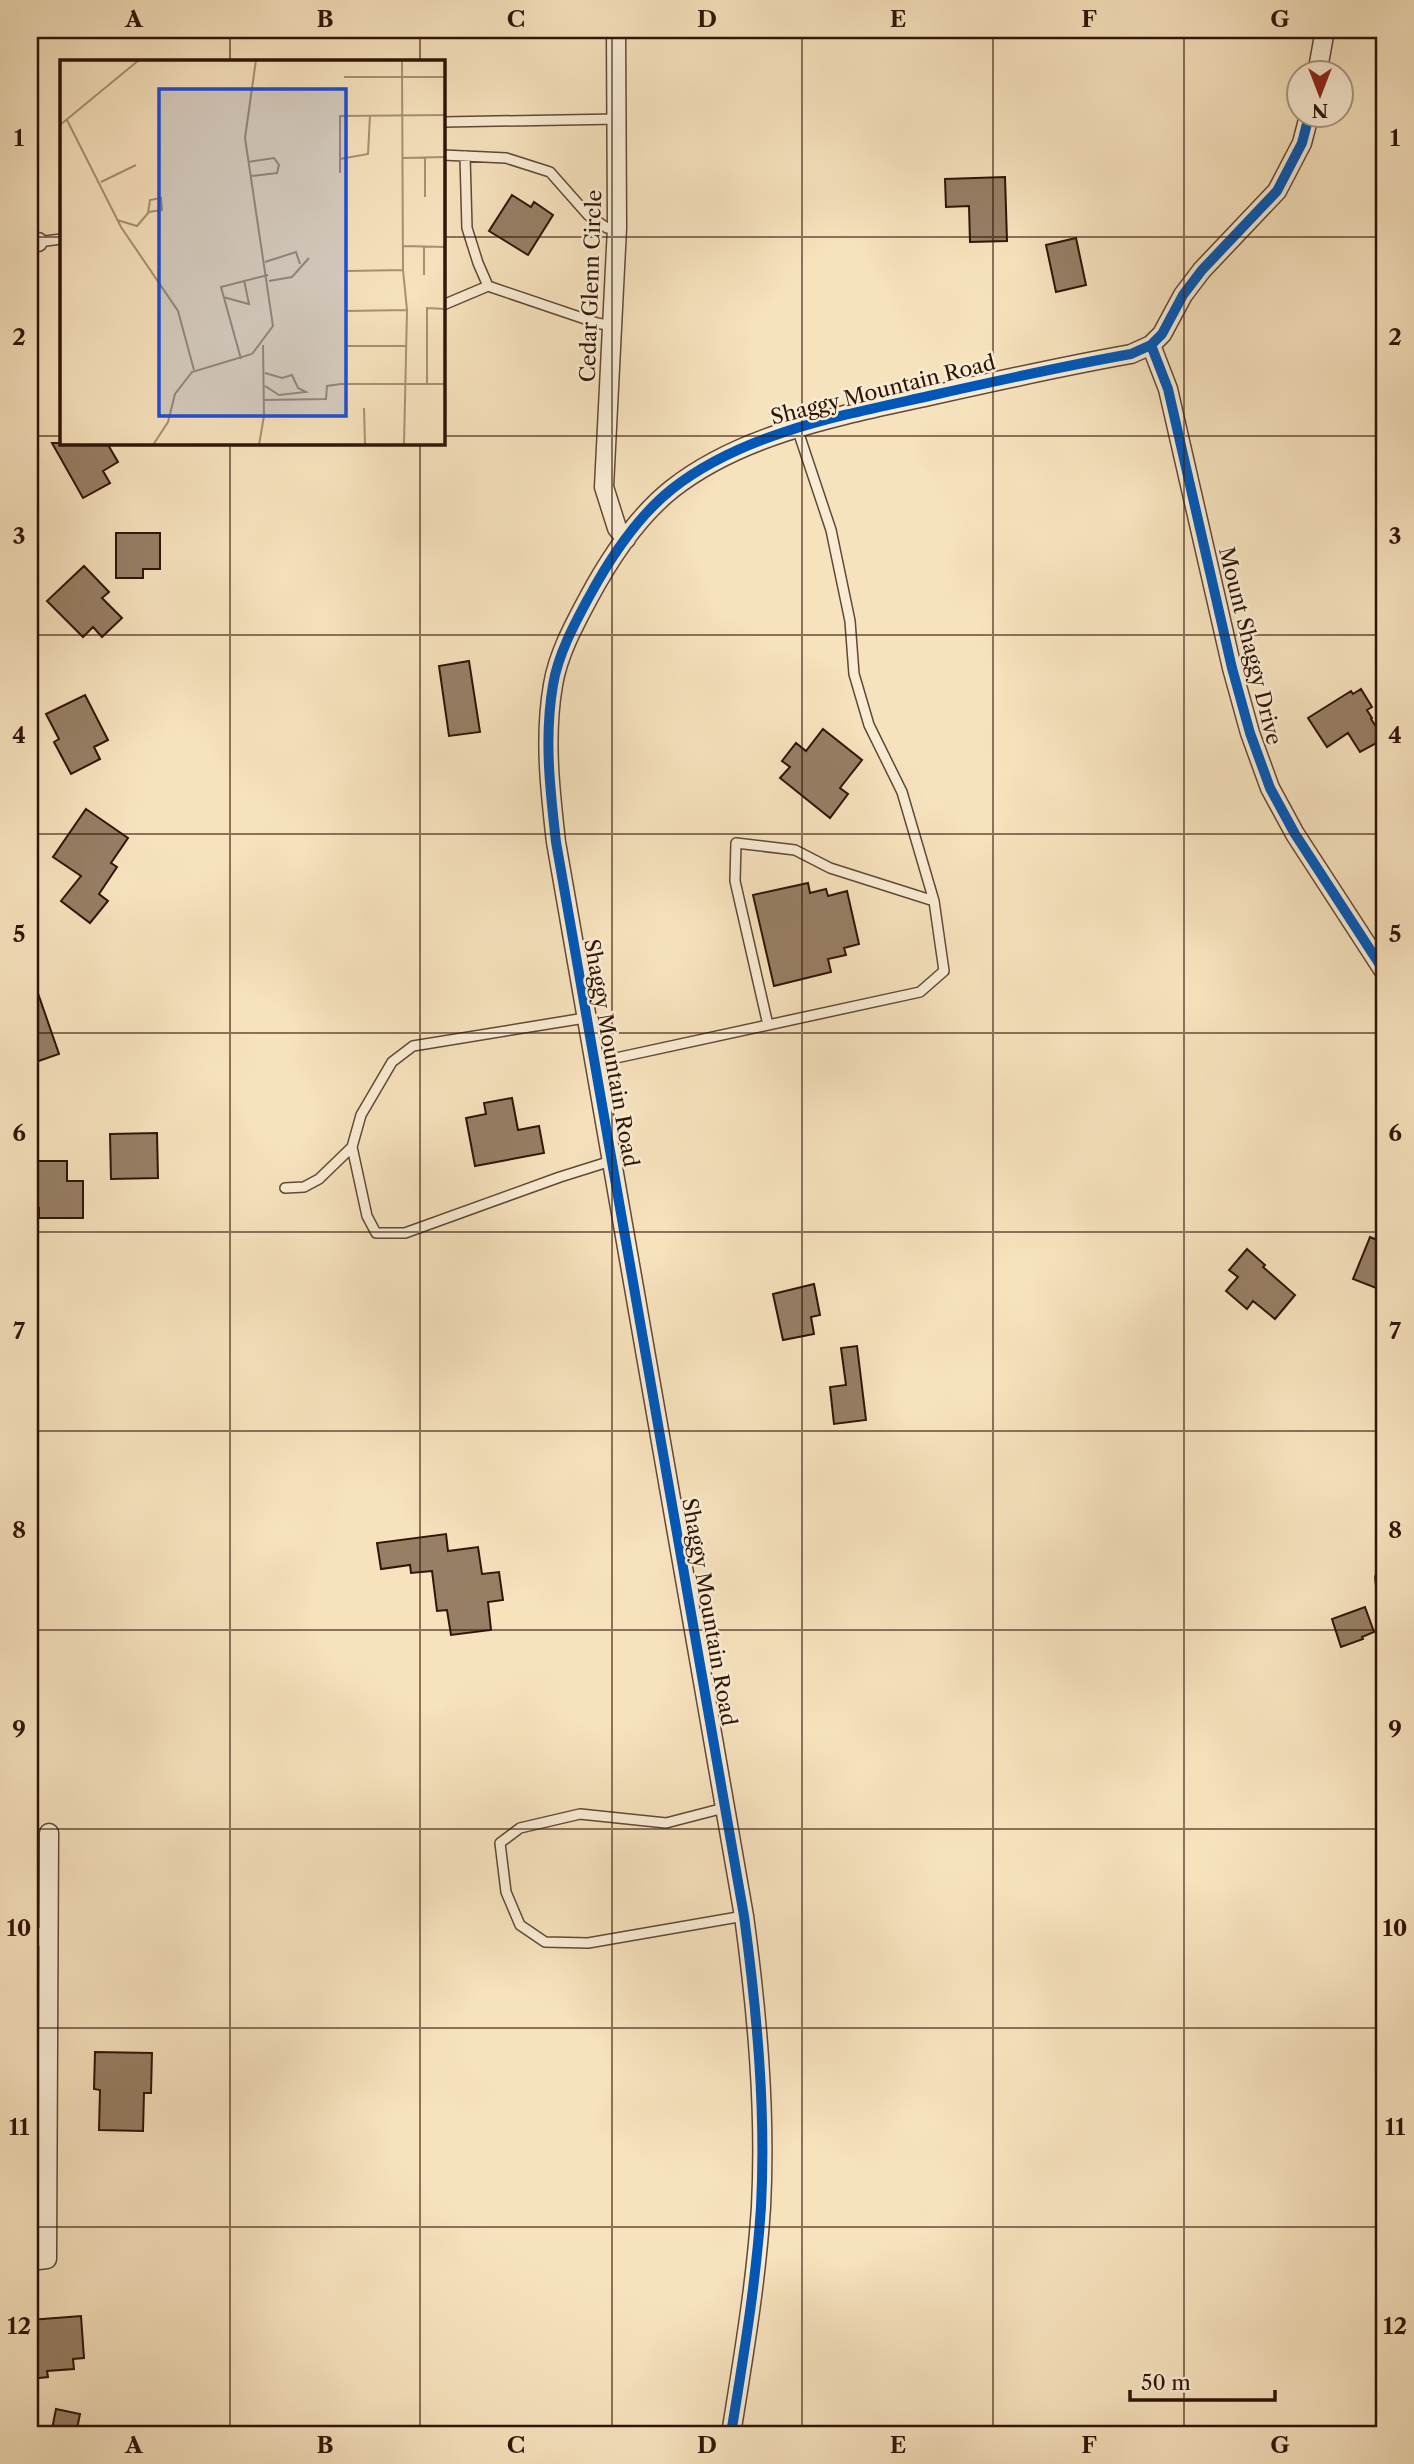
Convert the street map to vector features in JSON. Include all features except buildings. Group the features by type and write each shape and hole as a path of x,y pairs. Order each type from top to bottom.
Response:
{"street":[{"name":"Cedar Glenn Circle","path":"616,30 618,228 604,487 617,528 626,538"},
{"path":"1320,60 1325,30"},
{"path":"1151,345 1162,334 1183,295 1202,270 1277,191 1302,143 1305,130"},
{"name":"Shaggy Mountain Road","path":"731,2434 752,2304 761,2184 761,2081 753,1981 744,1916 556,842 547,731 553,681 573,626 595,585 626,538 648,512 681,483 708,466 757,442 836,416 1130,354 1151,345"},
{"name":"Mount Shaggy Drive","path":"1151,345 1168,389 1232,668 1250,733 1270,788 1296,834 1384,971"},
{"path":"38,2260 49,1833"},
{"path":"30,1937 48,1937"}],"lane":[{"path":"444,122 618,119"},
{"path":"444,155 506,158 550,172 588,215 607,228 618,228"},
{"path":"465,156 467,228 488,286"},
{"path":"34,242 60,239"},
{"path":"444,305 488,286 597,323 614,326"},
{"path":"593,1063 920,992 944,971 934,901 902,793 869,725 854,674 850,621 831,530 797,428"},
{"path":"768,1025 735,881 736,843 795,850 830,869 934,901"},
{"path":"585,1018 413,1046 392,1062 361,1115 352,1147 367,1216 376,1233 405,1233 611,1161"},
{"path":"285,1188 304,1188 319,1180 352,1147"},
{"path":"1384,1560 1380,1578 1384,1608"},
{"path":"724,1808 666,1823 580,1814 520,1828 500,1843 506,1892 520,1925 545,1942 588,1943 744,1916"}],"cycle path":[{"path":"731,2434 752,2293 761,2207 761,2098 753,1988 744,1916 556,842 548,744 555,673 578,617 626,538 660,500 700,470 762,440 829,419 1004,379 1131,354 1151,345 1162,334 1183,295 1202,270 1277,191 1302,143 1305,130"},
{"path":"1151,345 1168,389 1232,668 1250,733 1270,788 1295,834 1384,971"}]}
